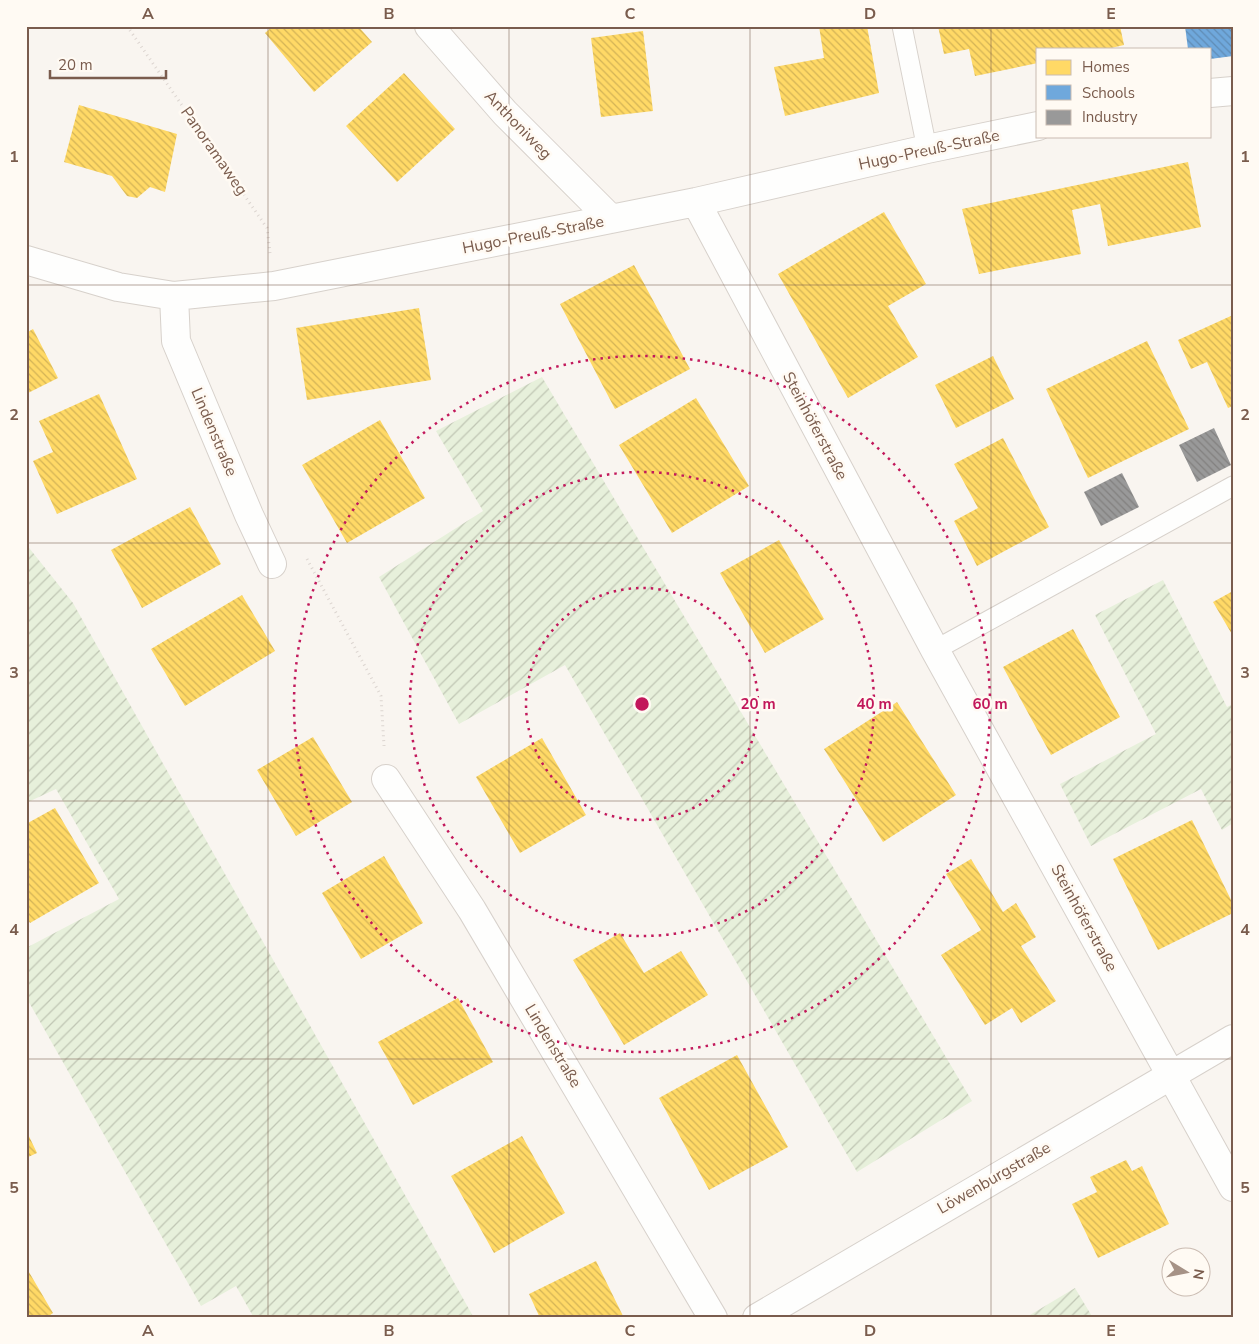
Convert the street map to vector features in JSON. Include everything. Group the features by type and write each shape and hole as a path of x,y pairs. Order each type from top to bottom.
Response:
{"street":[{"name":"Anthoniweg","path":"429,26 505,113 612,219"},
{"path":"1212,94 1233,91"},
{"name":"Hugo-Preuß-Straße","path":"26,260 118,287 174,296 273,286 696,202 927,149 1036,126"},
{"name":"Steinhöferstraße","path":"696,202 935,650 1233,1187"},
{"name":"Lindenstraße","path":"174,296 176,341 249,516 272,564"},
{"name":"Lindenstraße","path":"386,779 472,910 713,1318"},
{"name":"Löwenburgstraße","path":"757,1318 1233,1039"}],"lane":[{"path":"902,26 927,149"},
{"path":"935,650 1233,486"}],"path":[{"name":"Panoramaweg","path":"127,26 268,228 273,286"},
{"path":"302,550 381,696 386,779"}],"green space":[{"path":"542,377 972,1101 857,1172 565,665 459,724 379,577 483,511 436,431"},
{"path":"26,544 73,603 474,1318 254,1318 236,1286 201,1306 26,997 26,948 119,899 56,789 26,803"},
{"path":"1163,580 1227,707 1233,704 1233,823 1222,830 1201,789 1091,846 1060,784 1156,734 1095,615"},
{"path":"1075,1288 1093,1318 1025,1318"}],"building: Homes":[{"path":"273,26 358,26 372,42 314,92 265,33"},
{"path":"819,26 867,26 879,93 785,116 774,67 824,58"},
{"path":"938,26 1120,26 1124,45 1111,48 1036,48 1036,63 975,76 969,49 944,54"},
{"path":"643,31 653,111 601,117 591,38"},
{"path":"404,73 455,129 397,182 346,126"},
{"path":"79,105 177,134 165,192 150,187 137,198 127,196 112,176 64,162"},
{"path":"1188,162 1201,227 1108,246 1100,204 1072,210 1081,254 979,274 962,209"},
{"path":"884,212 926,284 888,306 918,357 848,398 778,274"},
{"path":"634,265 690,369 615,409 560,304"},
{"path":"419,308 431,380 307,400 296,328"},
{"path":"1233,315 1233,406 1228,408 1207,362 1191,369 1178,340"},
{"path":"33,329 58,378 26,394 26,333"},
{"path":"1147,341 1189,429 1088,478 1046,389"},
{"path":"993,356 1014,399 956,428 935,385"},
{"path":"99,394 137,479 57,514 33,461 53,452 39,421"},
{"path":"696,398 749,486 672,533 619,445"},
{"path":"380,420 425,498 347,543 302,465"},
{"path":"1003,438 1049,527 977,566 954,521 978,508 954,464"},
{"path":"190,507 221,564 142,608 111,550"},
{"path":"779,540 824,619 765,653 720,573"},
{"path":"1233,591 1233,636 1213,602"},
{"path":"242,595 275,651 185,706 151,649"},
{"path":"1073,629 1120,717 1051,755 1003,667"},
{"path":"897,702 956,795 883,842 824,749"},
{"path":"313,737 352,802 296,836 257,770"},
{"path":"542,738 586,815 520,853 476,777"},
{"path":"55,808 99,883 30,923 26,917 26,824"},
{"path":"1192,820 1233,904 1233,913 1158,950 1113,859"},
{"path":"384,856 423,923 361,959 322,893"},
{"path":"971,859 1003,912 1016,903 1036,937 1021,946 1056,1001 1021,1023 1012,1008 985,1025 941,955 981,930 946,874"},
{"path":"620,933 644,973 681,951 708,995 624,1045 573,960"},
{"path":"458,998 493,1062 413,1105 378,1042"},
{"path":"737,1055 788,1147 709,1190 659,1098"},
{"path":"26,1130 37,1153 26,1158"},
{"path":"522,1136 565,1213 494,1253 451,1176"},
{"path":"1126,1160 1132,1171 1142,1166 1169,1224 1098,1258 1072,1204 1097,1192 1090,1177"},
{"path":"596,1261 624,1318 540,1318 529,1294"},
{"path":"26,1267 53,1313 46,1318 26,1318"}],"building: Schools":[{"path":"1185,26 1233,26 1233,56 1212,59 1212,48 1188,48"}],"building: Industry":[{"path":"1214,428 1231,465 1197,482 1179,445"},
{"path":"1122,473 1139,507 1101,526 1084,492"}]}
